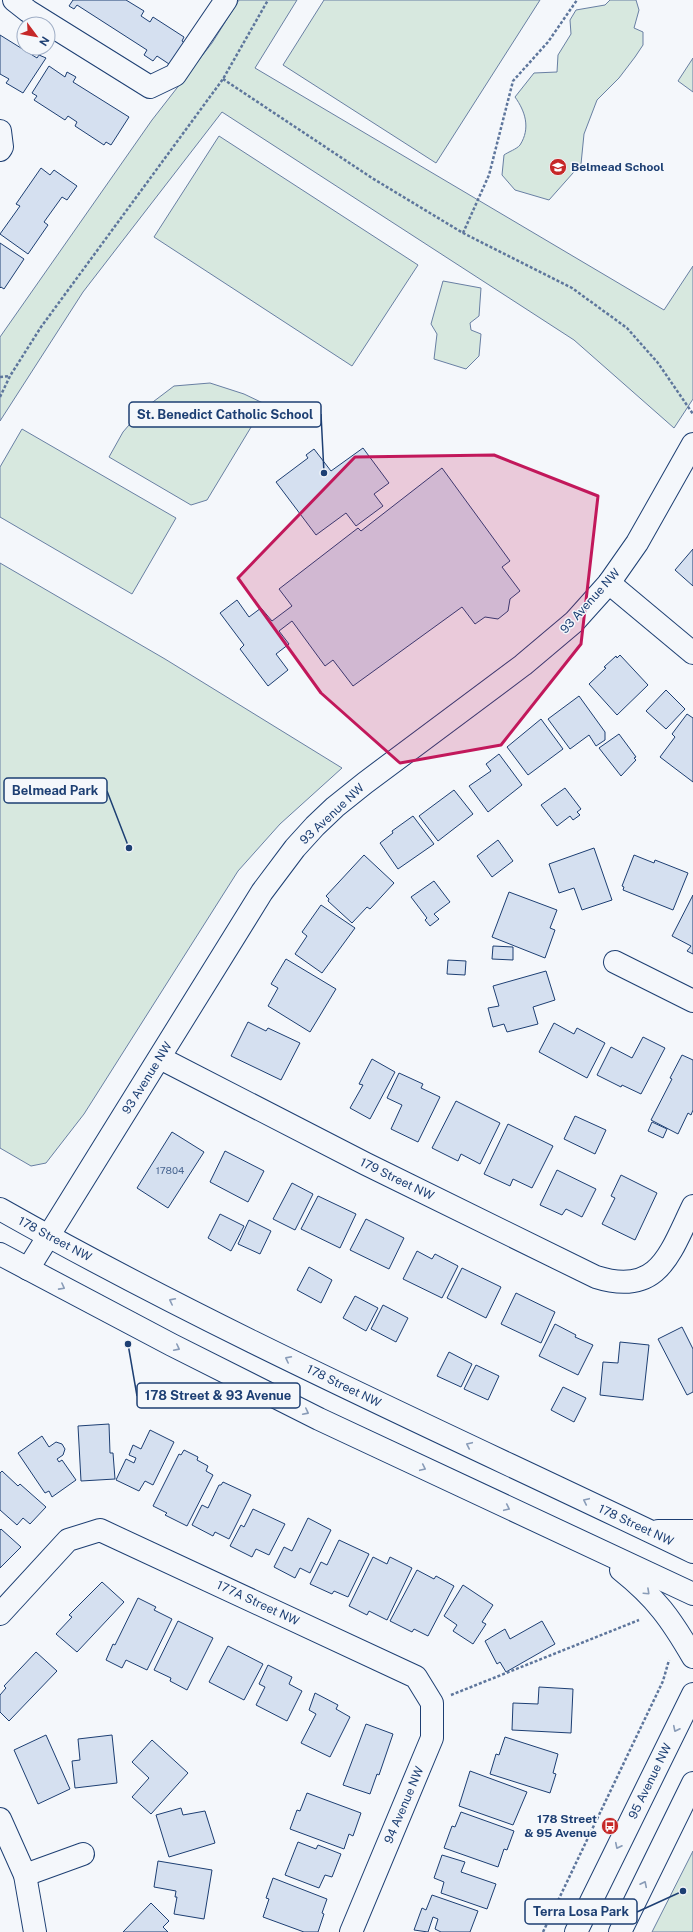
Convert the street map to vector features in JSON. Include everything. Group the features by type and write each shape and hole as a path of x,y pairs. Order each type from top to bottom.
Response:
{"street":[{"path":"14,0 28,11 150,87 175,75 226,0"},
{"path":"0,131 2,147 0,150"},
{"name":"93 Avenue NW","path":"28,1269 47,1236 160,1058 262,892 295,848 315,826 364,783 548,645 574,622 609,582 637,544 693,444"},
{"path":"609,582 693,653"},
{"path":"615,962 693,1001"},
{"name":"179 Street NW","path":"160,1058 366,1164 596,1277 617,1281 640,1281 660,1268 668,1256 693,1206"},
{"name":"178 Street NW","path":"0,1209 47,1236 336,1384 693,1552"},
{"path":"0,1254 172,1345 318,1418 693,1594"},
{"name":"177A Street NW","path":"0,1614 68,1540 100,1530 416,1677 432,1703"},
{"path":"647,1530 693,1531"},
{"path":"596,1549 652,1597 676,1627 693,1657"},
{"name":"95 Avenue NW","path":"576,1932 693,1694"},
{"name":"94 Avenue NW","path":"352,1932 432,1738 432,1703"},
{"path":"620,1932 691,1791"},
{"path":"0,1819 25,1875 35,1932"},
{"path":"25,1875 83,1854"}],"path":[{"path":"0,397 10,376 41,327 223,79 268,0"},
{"path":"462,233 489,175 513,81 548,42 577,0"},
{"path":"223,79 372,178 462,233 572,288 627,328 658,363 693,414"},
{"path":"0,377 10,376"},
{"path":"432,1703 638,1620"},
{"path":"543,1932 663,1681 669,1658"}],"highlighted area":[{"path":"494,455 598,496 581,644 501,745 400,763 321,693 238,578 355,457"}],"shaded area":[{"path":"239,0 297,0 255,68 664,310 693,266 693,399 674,428 574,340 222,112 83,292 0,421 0,337 152,120 212,43"},
{"path":"324,0 540,0 436,163 283,65"},
{"path":"610,0 636,0 639,10 634,28 643,32 643,45 619,78 597,100 584,134 581,164 549,200 515,190 502,175 504,155 520,145 526,126 522,108 515,97 534,73 557,72 558,55 571,34 570,20 576,10 605,5"},
{"path":"693,58 693,92 678,81"},
{"path":"219,136 418,265 352,366 154,237"},
{"path":"443,281 481,288 479,316 470,323 471,330 481,334 479,356 466,369 434,359 437,334 431,324"},
{"path":"210,383 244,394 265,404 207,500 191,505 109,457 123,432 141,411 174,386"},
{"path":"22,429 176,518 132,594 0,517 0,467"},
{"path":"0,563 165,659 342,768 280,824 238,871 84,1114 46,1163 31,1166 0,1148"},
{"path":"693,1851 693,1932 652,1932"}],"building":[{"path":"73,0 126,0 144,11 141,16 150,22 153,17 184,37 182,41 186,44 172,66 157,56 153,61 144,55 147,50 77,5 74,9 69,6"},
{"path":"0,35 16,45 16,56 34,56 37,58 38,56 41,56 46,58 23,93 6,83 9,79 0,74"},
{"path":"49,66 65,77 67,72 76,77 73,82 129,117 111,145 106,142 104,145 75,126 77,122 68,116 65,120 34,100 37,96 32,93"},
{"path":"41,168 50,175 54,170 77,186 67,200 62,197 44,222 48,225 28,254 0,234 20,206 16,204"},
{"path":"0,243 24,259 4,289 1,287 0,288"},
{"path":"363,448 389,483 374,494 383,506 356,526 346,513 316,535 276,482 308,458 306,455 314,449 331,471"},
{"path":"442,468 510,561 502,567 520,591 510,599 508,611 498,619 485,617 475,624 462,607 353,686 333,660 325,666 292,621 279,631 289,644 276,654 288,670 268,686 240,649 244,645 220,613 237,600 249,617 261,608 272,621 292,606 279,589 358,528 361,531"},
{"path":"693,549 693,586 675,570"},
{"path":"620,655 648,685 617,715 589,684 606,668 604,667 616,656 617,658"},
{"path":"666,690 685,709 666,729 646,711"},
{"path":"579,696 605,732 605,740 596,746 589,735 570,749 548,719"},
{"path":"687,714 693,718 693,782 660,757 675,737 672,734"},
{"path":"541,719 563,749 528,775 507,747"},
{"path":"619,734 636,757 634,758 636,760 621,776 599,748"},
{"path":"499,754 522,785 488,812 469,786 491,771 486,764"},
{"path":"565,788 581,809 577,812 580,815 573,820 570,816 557,826 541,805"},
{"path":"454,790 473,814 438,841 419,816"},
{"path":"413,816 434,844 398,869 380,843 393,833 392,831"},
{"path":"498,840 513,861 492,877 477,856"},
{"path":"594,848 612,900 582,910 574,888 559,893 549,864"},
{"path":"364,855 394,883 370,909 367,907 352,923 328,901 329,899 326,896"},
{"path":"634,855 654,863 655,860 688,873 673,910 623,890 624,887 622,886"},
{"path":"434,881 450,902 434,914 439,919 430,926 425,920 427,918 411,897"},
{"path":"509,892 557,910 550,928 555,930 545,958 492,937"},
{"path":"693,895 693,954 687,951 691,946 672,936"},
{"path":"321,905 355,928 322,973 295,954 307,936 302,932"},
{"path":"493,946 513,947 513,960 492,959"},
{"path":"286,959 336,989 310,1032 268,1006 278,988 271,984"},
{"path":"448,960 466,961 465,975 447,974"},
{"path":"546,971 555,1000 533,1007 538,1024 507,1032 504,1024 493,1027 488,1008 499,1006 493,986"},
{"path":"248,1022 266,1031 268,1028 300,1043 281,1080 231,1056"},
{"path":"554,1023 574,1034 577,1028 605,1043 587,1078 539,1052"},
{"path":"643,1037 665,1048 641,1094 622,1085 621,1087 597,1075 611,1047 632,1058"},
{"path":"682,1055 693,1060 693,1110 691,1115 688,1113 678,1134 651,1120 672,1079 670,1078"},
{"path":"372,1059 395,1072 370,1119 350,1108 363,1085 359,1084"},
{"path":"399,1073 423,1084 421,1088 440,1097 418,1142 391,1129 402,1105 387,1098"},
{"path":"456,1101 500,1123 480,1164 461,1154 458,1161 432,1148"},
{"path":"575,1116 606,1130 595,1154 564,1139"},
{"path":"652,1122 667,1129 663,1138 648,1131"},
{"path":"508,1124 553,1146 532,1188 513,1179 510,1186 484,1174"},
{"path":"172,1132 204,1152 168,1208 137,1188"},
{"path":"225,1151 264,1171 248,1202 210,1182"},
{"path":"557,1170 596,1189 582,1217 566,1209 562,1215 540,1205"},
{"path":"621,1175 657,1193 635,1240 602,1224 615,1198 611,1196"},
{"path":"292,1183 313,1194 295,1230 273,1219"},
{"path":"318,1196 356,1214 340,1248 301,1229"},
{"path":"220,1214 244,1226 231,1251 208,1238"},
{"path":"366,1219 404,1238 389,1269 350,1250"},
{"path":"249,1220 271,1231 260,1254 238,1244"},
{"path":"417,1251 432,1259 435,1254 458,1266 442,1298 403,1279"},
{"path":"309,1267 332,1280 321,1303 297,1290"},
{"path":"462,1268 501,1287 486,1318 447,1298"},
{"path":"516,1293 555,1312 541,1343 501,1324"},
{"path":"355,1296 378,1308 366,1331 343,1318"},
{"path":"383,1305 408,1318 396,1342 371,1329"},
{"path":"555,1324 576,1335 575,1337 593,1345 578,1375 539,1356"},
{"path":"682,1327 693,1349 693,1392 687,1395 658,1339"},
{"path":"620,1342 649,1345 643,1400 600,1395 603,1362 618,1363"},
{"path":"449,1352 472,1364 461,1387 437,1376"},
{"path":"476,1365 499,1376 488,1400 464,1389"},
{"path":"563,1387 586,1398 574,1422 551,1410"},
{"path":"109,1424 110,1453 113,1453 115,1479 81,1481 78,1426"},
{"path":"150,1430 174,1442 153,1485 145,1481 139,1491 116,1480 126,1459 134,1463 136,1458 129,1455 133,1445 141,1449"},
{"path":"42,1436 49,1447 56,1442 62,1444 65,1449 63,1455 57,1459 59,1462 62,1460 76,1480 52,1497 49,1491 45,1493 18,1453"},
{"path":"184,1450 198,1457 197,1460 208,1466 206,1471 213,1475 187,1526 165,1515 167,1513 153,1506 179,1454 181,1455"},
{"path":"2,1471 18,1486 20,1484 46,1507 30,1524 23,1518 17,1525 0,1510 0,1473"},
{"path":"223,1482 251,1495 229,1539 215,1532 213,1536 192,1525 202,1505 208,1508 219,1485"},
{"path":"253,1509 285,1524 269,1555 256,1549 252,1557 230,1546 241,1525 244,1527"},
{"path":"308,1518 331,1530 310,1573 300,1568 295,1578 274,1567 284,1547 292,1551"},
{"path":"1,1529 21,1547 0,1568 0,1530"},
{"path":"339,1540 369,1554 348,1597 334,1591 332,1594 310,1584 321,1562 327,1565"},
{"path":"373,1557 387,1564 390,1557 412,1568 387,1620 369,1611 367,1615 349,1606"},
{"path":"417,1570 434,1579 436,1576 454,1586 428,1636 414,1629 412,1632 390,1621"},
{"path":"102,1582 124,1602 77,1652 56,1634 72,1617 69,1615"},
{"path":"463,1585 493,1605 482,1622 486,1624 473,1644 453,1631 457,1625 444,1616"},
{"path":"138,1598 156,1607 154,1610 172,1619 147,1670 126,1660 122,1668 106,1660"},
{"path":"178,1621 213,1638 187,1690 170,1681 171,1678 154,1670"},
{"path":"542,1621 555,1644 506,1672 500,1662 497,1664 485,1641 505,1629 510,1639"},
{"path":"228,1646 263,1664 244,1700 209,1682"},
{"path":"36,1652 57,1671 9,1721 0,1712 0,1695 6,1688 4,1686"},
{"path":"268,1665 292,1677 289,1684 302,1691 287,1721 256,1705 265,1687 259,1684"},
{"path":"539,1687 573,1689 571,1733 512,1730 513,1703 538,1704"},
{"path":"315,1693 338,1705 336,1709 350,1717 330,1757 301,1743 316,1714 309,1710"},
{"path":"366,1724 393,1734 379,1775 377,1774 370,1794 343,1785"},
{"path":"46,1735 70,1789 38,1804 14,1750"},
{"path":"112,1735 117,1783 75,1788 72,1761 80,1760 78,1739"},
{"path":"505,1737 558,1754 553,1773 556,1774 550,1793 490,1774 496,1754 499,1755"},
{"path":"152,1740 188,1773 151,1814 132,1797 149,1778 132,1762"},
{"path":"470,1771 527,1792 513,1825 459,1806"},
{"path":"307,1793 361,1813 353,1836 349,1834 344,1849 290,1829 297,1810 300,1811"},
{"path":"181,1808 183,1815 205,1811 215,1843 169,1857 156,1815"},
{"path":"461,1812 514,1831 507,1850 504,1849 498,1867 444,1848 452,1826 455,1827"},
{"path":"298,1842 316,1849 318,1845 341,1854 332,1877 325,1875 319,1888 285,1875"},
{"path":"442,1855 465,1862 461,1872 496,1884 487,1909 441,1893 444,1882 434,1878"},
{"path":"158,1861 212,1870 204,1919 174,1914 177,1897 175,1897 176,1891 154,1887"},
{"path":"273,1878 327,1899 318,1932 304,1932 263,1917 269,1899 266,1898"},
{"path":"432,1895 478,1911 470,1932 441,1932 435,1929 438,1919 433,1917 428,1932 414,1930 422,1908 426,1910"},
{"path":"151,1903 169,1921 163,1927 168,1932 123,1932"}],"place":[{"name":"Belmead School","path":"558,167"},
{"name":"St. Benedict Catholic School","path":"324,473"},
{"name":"Belmead Park","path":"129,848"},
{"name":"178 Street & 93 Avenue","path":"128,1344"},
{"name":"178 Street & 95 Avenue","path":"610,1826"},
{"name":"Terra Losa Park","path":"683,1891"}]}
